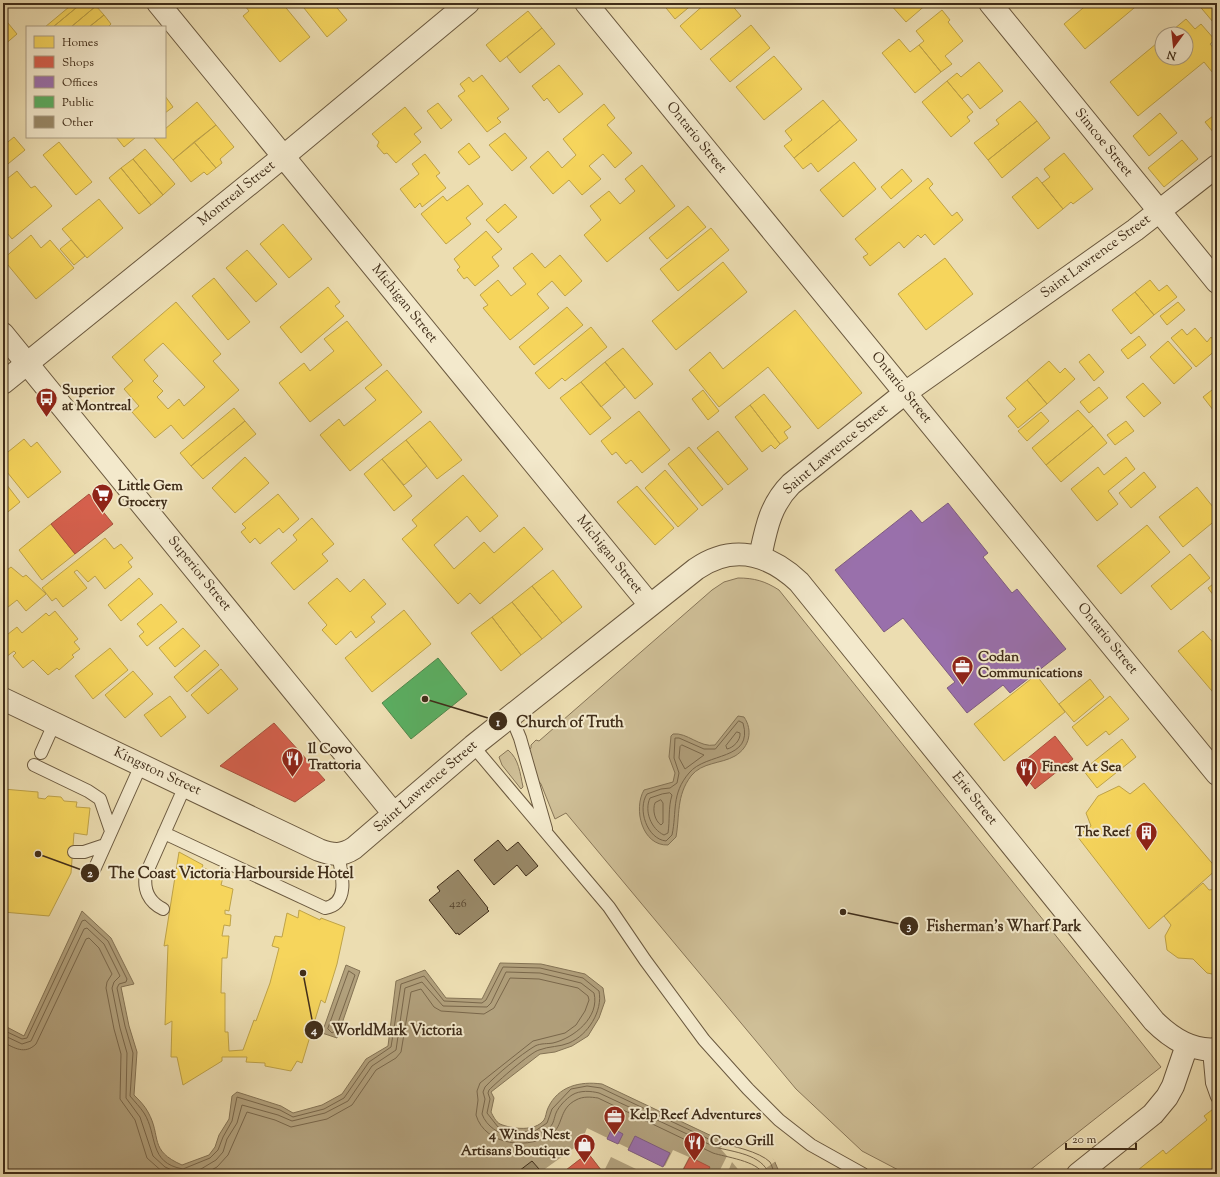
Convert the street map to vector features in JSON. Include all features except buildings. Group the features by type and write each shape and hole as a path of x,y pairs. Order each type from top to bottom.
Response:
{"street":[{"name":"Michigan Street","path":"158,3 650,605"},
{"name":"Montreal Street","path":"3,383 284,156 468,3"},
{"name":"Ontario Street","path":"586,3 1217,774"},
{"name":"Simcoe Street","path":"990,3 1217,282"},
{"name":"Saint Lawrence Street","path":"338,855 346,853 354,848 473,746 706,562 729,554 745,554 760,557 771,511 783,492 905,393 1159,212 1217,166"},
{"name":"Superior Street","path":"3,334 394,814"},
{"name":"Erie Street","path":"760,557 781,566 799,582 1142,1007 1168,1034 1187,1044 1213,1050"},
{"name":"Kingston Street","path":"3,699 311,846 328,853 338,855"},
{"path":"1078,1174 1153,1114 1167,1097 1173,1086 1187,1044"}],"lane":[{"path":"511,716 520,738 547,834"},
{"path":"41,753 54,724"},
{"path":"473,746 609,907 645,960 704,1040 748,1089 779,1120 811,1145 863,1174"},
{"path":"34,765 88,791 100,799 111,830"},
{"path":"94,870 141,765"},
{"path":"163,909 152,902 144,885 146,874 185,786"},
{"path":"164,833 324,908 331,907 338,902 342,888 343,878 338,855"},
{"path":"74,852 96,849 105,845"},
{"path":"1213,1050 1212,1083 1217,1097"}],"shaded area":[{"path":"738,578 759,581 769,584 779,590 1161,1067 1025,1174 906,1174 862,1151 796,1089 566,813 555,819 541,784 520,758 531,748 531,745 536,740 539,741 712,590 724,582"},
{"path":"508,750 515,758 518,767 523,787 521,789 502,765 499,757"}],"water":[{"path":"738,716 744,717 748,727 749,733 747,743 744,748 730,759 695,771 686,783 683,791 679,806 676,837 668,845 659,844 652,840 642,825 639,807 644,790 673,782 675,773 669,757 671,736 673,734 683,735 704,744 715,745"},
{"path":"82,911 111,938 134,984 121,987 129,1026 137,1052 134,1095 144,1105 148,1112 160,1148 164,1154 182,1165 209,1155 215,1147 219,1135 229,1119 232,1096 237,1092 281,1106 293,1113 322,1105 342,1094 366,1059 388,1046 396,981 425,970 446,998 482,999 500,963 541,964 585,974 603,988 605,1001 599,1018 588,1036 572,1046 555,1052 540,1054 491,1092 494,1098 491,1112 499,1123 505,1126 517,1128 529,1128 535,1126 544,1120 552,1101 564,1090 578,1084 602,1084 718,1139 728,1140 774,1160 780,1174 3,1174 3,1025 24,1036"},
{"path":"346,965 360,971 337,1038 322,1033"}],"pier":[{"path":"587,1128 665,1166 673,1150 689,1157 680,1174 634,1174 636,1169 611,1157 604,1171 605,1174 588,1153 560,1174 538,1174 581,1143"},
{"path":"733,1139 762,1150 776,1161 758,1174 742,1174 732,1162 727,1174 718,1174 727,1156 720,1148"}],"place":[{"name":"Superior at Montreal","path":"46,418"},
{"name":"Little Gem Grocery","path":"102,514"},
{"name":"Codan Communications","path":"963,686"},
{"name":"Church of Truth","path":"425,699"},
{"name":"Il Covo Trattoria","path":"293,778"},
{"name":"Finest At Sea","path":"1026,788"},
{"name":"The Reef","path":"1146,852"},
{"name":"The Coast Victoria Harbourside Hotel","path":"38,854"},
{"name":"Fisherman's Wharf Park","path":"843,912"},
{"name":"WorldMark Victoria","path":"303,973"},
{"name":"Kelp Reef Adventures","path":"615,1136"},
{"name":"Coco Grill","path":"694,1162"},
{"name":"4 Winds Nest Artisans Boutique","path":"585,1164"}]}
